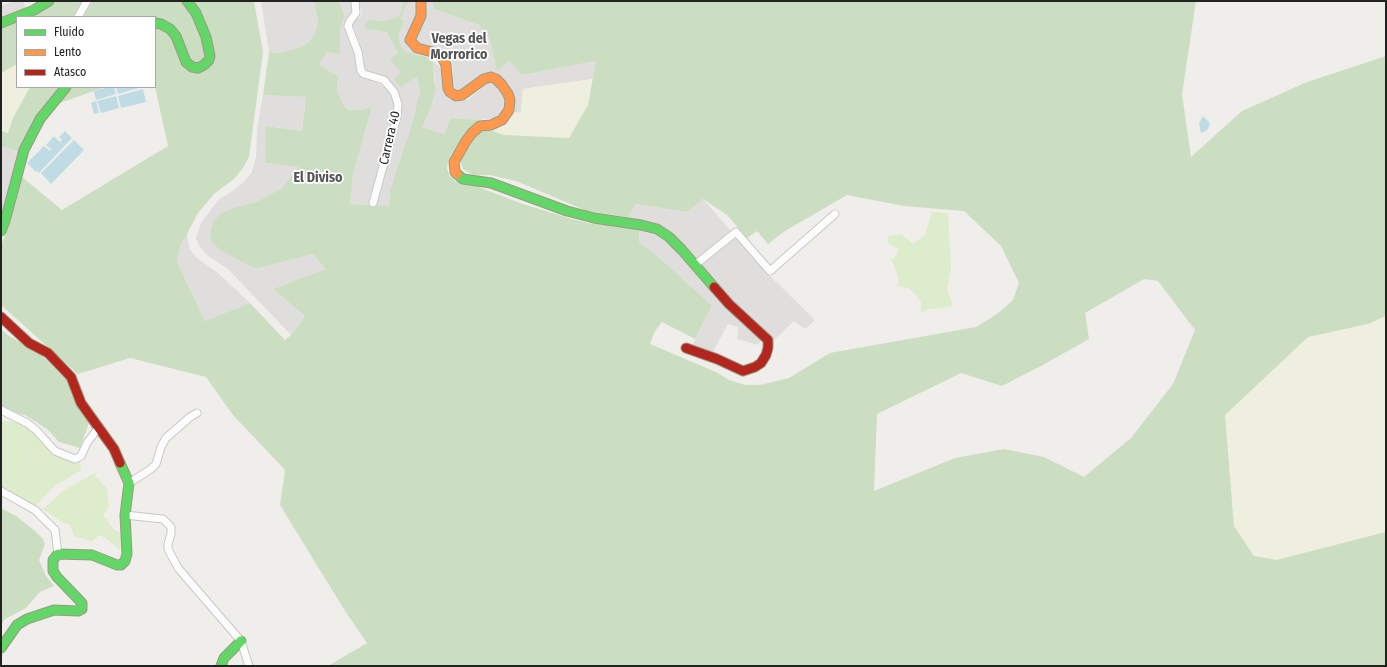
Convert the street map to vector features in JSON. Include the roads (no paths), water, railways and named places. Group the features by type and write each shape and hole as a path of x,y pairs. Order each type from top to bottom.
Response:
{"main road":[{"path":"19,16 34,10 49,1"},
{"path":"156,23 170,29 176,36 186,62 192,67 198,68 204,65 209,60 210,56 206,37 196,13 187,1"},
{"path":"421,1 421,16 410,40 417,48 436,53 442,57 446,65 448,88 450,92 456,96 462,94 484,79 491,77 496,78 508,94 510,105 502,120 491,125 480,126 475,130 456,156 454,162 455,172 464,179 491,183 566,211 594,218 657,229 669,237 729,304 768,340 766,355 761,363 755,367 743,371 717,359 686,348"},
{"path":"1,23 16,17"},
{"path":"1,231 24,150 40,120 65,88"},
{"path":"1,317 29,343 48,353 71,377 81,403 114,449 129,483 126,516 127,554 125,561 121,565 111,564 92,555 58,554 53,560 53,571 82,603 82,609 78,611 54,610 27,619 17,626 1,648"},
{"path":"220,666 224,658 241,641"}],"street":[{"path":"79,16 87,1"},
{"name":"Carrera 40","path":"354,1 356,13 348,26 358,52 361,71 364,74 384,80 394,92 398,104 397,116 373,203"},
{"path":"695,265 736,232 770,271 835,214"},
{"path":"1,410 27,423 36,430 55,450 75,459 81,456 87,442 99,427"},
{"path":"129,483 152,470 156,464 161,447 166,438 190,417 197,413"},
{"path":"1,491 35,510 55,530 58,554"},
{"path":"126,516 164,519 171,527 172,534 168,544 168,549 178,568 241,641 249,666"}],"water":[{"path":"104,88 114,88 116,94 96,100 94,91"},
{"path":"116,88 139,88 118,94"},
{"path":"143,89 146,102 121,108 118,96"},
{"path":"116,96 119,108 101,113 97,101"},
{"path":"96,101 99,113 94,114 91,103"},
{"path":"1203,116 1210,123 1208,129 1201,133 1199,123"},
{"path":"65,131 72,138 39,173 37,171 36,172 27,163 44,146 50,151 51,149 46,145 54,136 60,142 62,140 59,137"},
{"path":"74,140 84,150 51,184 41,173"}],"district":[{"name":"Vegas del Morrorico","path":"459,48"},
{"name":"El Diviso","path":"318,178"}]}
